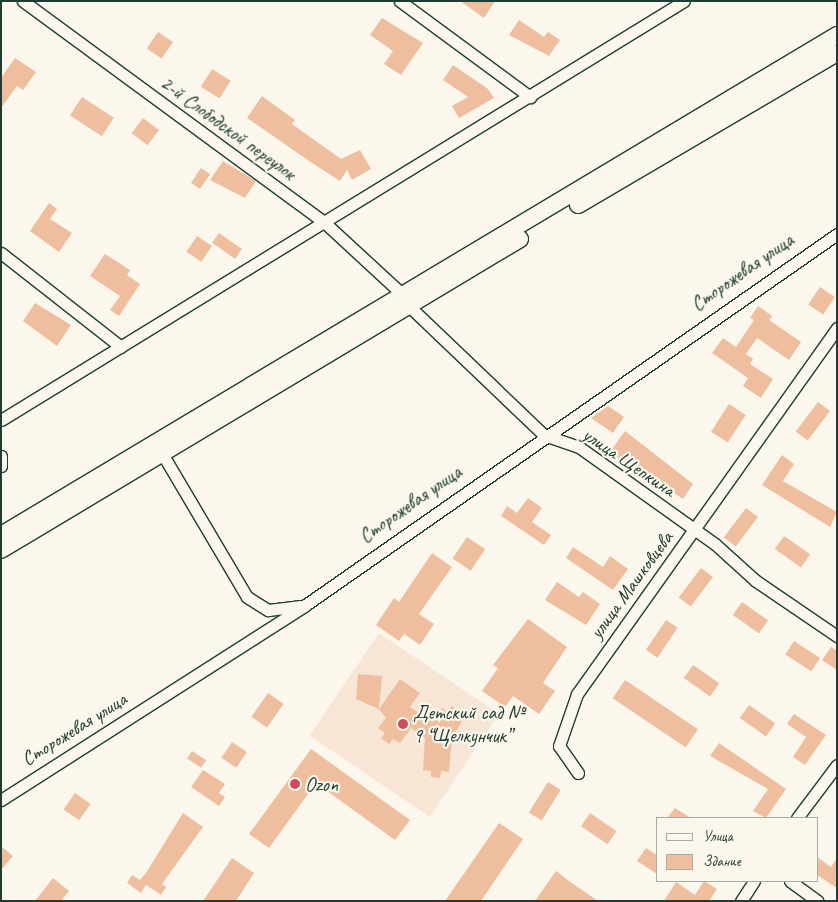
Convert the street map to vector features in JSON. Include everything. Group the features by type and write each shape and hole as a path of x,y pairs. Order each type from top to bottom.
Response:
{"main road":[{"path":"1,550 163,454 837,35"},
{"path":"1,535 529,234 837,53"}],"street":[{"name":"2-й Слободской переулок","path":"22,1 325,223 407,302"},
{"path":"400,1 530,97"},
{"path":"1,420 325,223 684,1"},
{"name":"Сторожевая улица","path":"1,800 304,606 544,435 837,234"},
{"path":"1,253 121,347"},
{"name":"улица Щепкина","path":"407,302 544,435 579,447 694,529 756,581 837,636"},
{"name":"улица Машковцева","path":"578,773 559,746 577,694 837,328"},
{"path":"163,454 248,597 268,610 304,606"},
{"path":"1,456 1,466"},
{"path":"798,817 837,765"},
{"path":"740,901 753,882"},
{"path":"791,882 818,901"}],"shaded area":[{"name":"Детский сад № 9 “Щелкунчик”","path":"379,633 499,714 430,817 310,736"}],"building":[{"path":"460,1 495,1 484,18"},
{"path":"382,18 423,43 401,75 384,64 393,51 370,35"},
{"path":"519,20 544,37 548,32 560,40 549,56 509,35"},
{"path":"158,32 173,42 162,59 147,49"},
{"path":"15,58 36,72 23,90 17,86 1,108 1,78"},
{"path":"453,65 488,89 494,98 459,118 452,106 468,97 443,80"},
{"path":"212,69 231,81 220,98 201,87"},
{"path":"262,96 295,120 292,124 341,159 360,150 371,169 352,180 347,170 340,181 309,161 247,118"},
{"path":"82,97 114,118 102,136 70,115"},
{"path":"143,118 159,130 148,145 132,133"},
{"path":"223,161 256,181 245,198 210,180"},
{"path":"201,168 210,174 200,189 191,183"},
{"path":"49,203 57,209 50,219 72,233 59,252 30,231"},
{"path":"219,233 242,249 235,259 212,243"},
{"path":"197,236 212,246 201,262 186,252"},
{"path":"105,254 130,270 127,275 140,284 119,316 110,310 120,296 90,276"},
{"path":"820,287 835,297 823,314 808,304"},
{"path":"35,303 71,325 57,346 23,321"},
{"path":"758,306 772,316 769,320 801,342 789,360 757,338 746,354 753,359 750,364 773,379 761,398 743,386 748,378 712,353 723,338 736,347 754,320 750,318"},
{"path":"818,402 830,411 808,441 796,432"},
{"path":"729,404 746,415 728,443 711,432"},
{"path":"608,406 624,417 613,433 591,418"},
{"path":"625,431 693,484 683,499 649,476 646,480 610,452"},
{"path":"782,455 794,464 783,481 837,512 830,527 762,485"},
{"path":"528,498 542,508 532,522 551,535 544,545 501,516 507,506 517,513"},
{"path":"746,508 758,517 736,547 724,538"},
{"path":"784,536 810,554 801,567 775,549"},
{"path":"467,537 485,549 471,571 452,559"},
{"path":"573,547 603,567 610,556 628,569 613,590 566,558"},
{"path":"432,553 452,567 419,614 434,624 420,645 404,634 399,641 376,625 394,598 399,602"},
{"path":"701,568 713,577 691,607 679,598"},
{"path":"557,582 579,597 583,592 600,604 586,625 545,600"},
{"path":"742,602 768,620 759,633 733,615"},
{"path":"528,619 567,647 543,683 555,691 539,714 513,696 505,707 482,691 498,668 493,665"},
{"path":"666,620 678,628 657,658 646,650"},
{"path":"794,641 820,658 811,671 785,654"},
{"path":"831,647 837,651 837,670 822,660"},
{"path":"693,665 719,683 710,696 684,678"},
{"path":"358,674 382,676 379,709 356,699"},
{"path":"400,679 420,693 410,707 433,722 442,708 448,712 452,706 459,711 455,717 462,722 452,737 449,772 441,771 440,778 431,777 431,771 423,770 425,738 411,728 400,743 393,739 389,744 381,738 385,733 378,728 386,718 379,709"},
{"path":"625,680 698,729 686,747 613,698"},
{"path":"268,693 284,704 267,728 251,717"},
{"path":"749,705 775,723 766,736 740,718"},
{"path":"794,714 826,735 805,765 793,757 806,737 787,724"},
{"path":"232,742 247,752 236,768 221,758"},
{"path":"719,743 786,789 767,817 753,811 768,789 710,756"},
{"path":"311,749 410,820 395,840 316,783 269,848 249,834"},
{"path":"192,751 206,760 201,768 187,759"},
{"path":"203,770 225,784 219,793 225,797 219,806 191,787"},
{"path":"548,782 561,790 542,820 529,813"},
{"path":"75,793 91,804 79,820 64,809"},
{"path":"675,808 689,817 668,817"},
{"path":"183,813 203,827 162,884 166,887 161,895 146,885 141,893 127,883 132,875 140,880 146,873"},
{"path":"590,813 617,831 608,844 581,826"},
{"path":"499,823 523,839 481,901 445,901"},
{"path":"1,846 13,856 1,870"},
{"path":"646,848 656,854 656,873 637,861"},
{"path":"232,858 254,873 236,901 203,901"},
{"path":"818,858 831,867 837,858 837,888 818,876"},
{"path":"556,871 569,881 598,901 535,901"},
{"path":"53,878 69,891 61,901 35,901"},
{"path":"676,882 695,895 703,882 717,889 709,901 664,901"}],"place":[{"name":"Детский сад № 9 “Щелкунчик”","path":"403,724"},
{"name":"Ozon","path":"295,784"}]}
